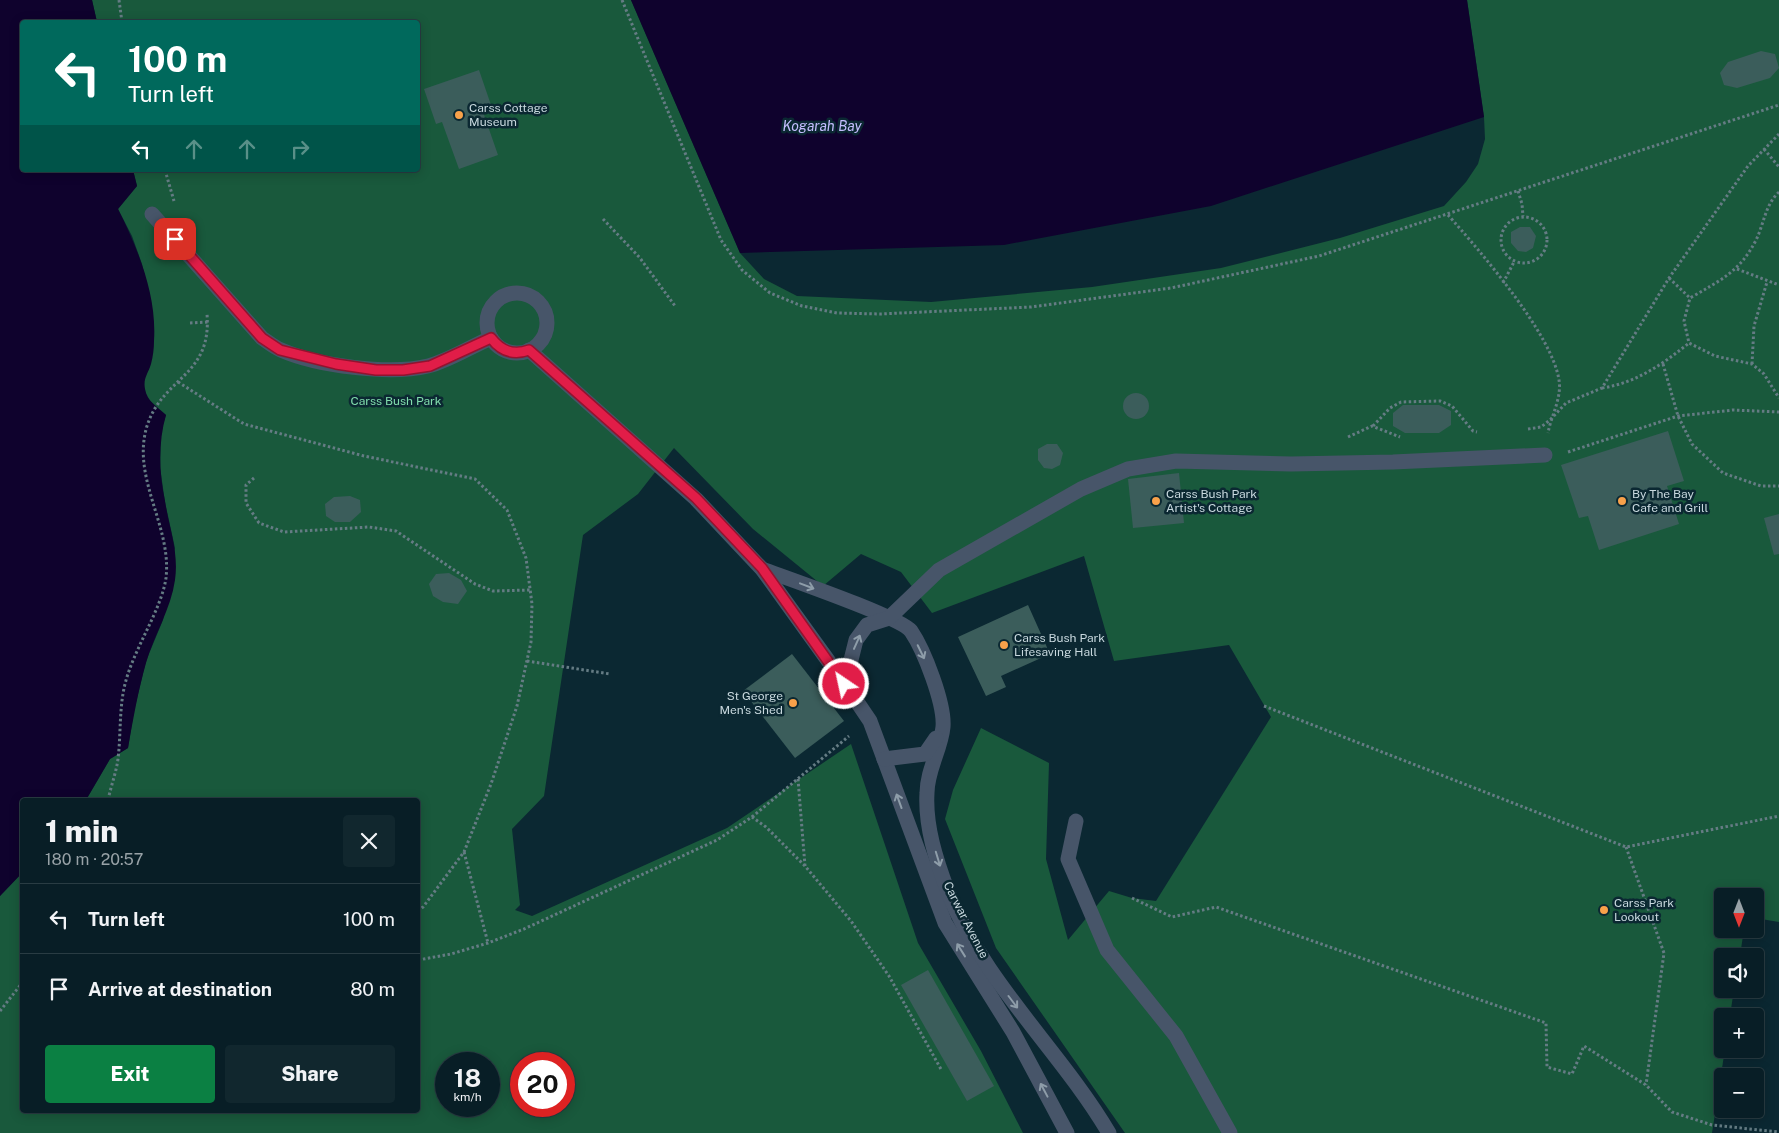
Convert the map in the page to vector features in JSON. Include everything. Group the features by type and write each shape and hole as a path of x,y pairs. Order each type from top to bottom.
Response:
{"lane":[{"path":"152,214 262,338 280,350 336,364 376,370 403,370 430,366 491,338"},
{"path":"516,293 526,294 536,299 542,307 546,316 547,327 544,336 529,350 521,353 503,350 491,338 488,329 488,319 491,309 497,301 516,293"},
{"name":"Carwar Avenue","path":"529,350 696,498 762,568 844,684 870,722 944,923 1013,1032 1067,1133"},
{"path":"844,684 856,640 867,625 889,618 939,570 1081,489 1128,470 1176,461 1291,464 1394,462 1545,455"},
{"name":"Carwar Avenue","path":"762,568 889,618 910,630 935,680 943,726 927,790 927,823 949,892 974,943 1002,987 1109,1133"},
{"path":"884,759 925,754 943,726"},
{"path":"1076,820 1068,859 1107,950 1176,1036 1230,1133"}],"path":[{"path":"120,0 122,20"},
{"path":"622,0 721,240 742,270 770,293 802,306 837,313 880,314 1021,308 1172,288 1319,256 1779,105"},
{"path":"1602,388 1669,278 1748,166 1779,134"},
{"path":"1764,149 1779,166"},
{"path":"1518,191 1523,216"},
{"path":"1689,343 1684,321 1690,298 1737,269 1755,241 1767,208 1779,192"},
{"path":"1448,215 1503,283 1549,349 1560,381 1557,404 1550,420 1545,455 1568,452 1678,416 1734,410 1779,412"},
{"path":"1523,216 1538,221 1544,227 1547,242 1542,256 1536,260 1521,264 1514,262 1503,251 1500,244 1501,236 1508,222 1523,216"},
{"path":"603,218 640,258 674,306"},
{"path":"1503,283 1514,262"},
{"path":"1737,269 1779,285"},
{"path":"1669,278 1690,298"},
{"path":"1752,364 1754,326 1767,282"},
{"path":"190,323 208,322"},
{"path":"1689,343 1715,356 1752,364 1764,374 1779,398"},
{"path":"1526,430 1541,427 1566,403 1602,388 1621,385 1664,364 1689,343"},
{"path":"1664,364 1678,416 1692,444 1723,473 1761,486 1779,486"},
{"path":"178,382 244,424 364,456 475,479 507,510 526,558 532,604 531,642 517,706 491,784 464,852 420,909"},
{"path":"1345,438 1372,426 1390,408 1401,402 1440,400 1452,406 1473,431 1484,434 1476,436"},
{"path":"108,798 118,760 125,685 134,654 160,599 166,579 167,554 163,532 151,499 144,455 147,426 157,404"},
{"path":"1372,426 1403,438"},
{"path":"254,478 246,484 246,503 259,523 284,532 369,526 396,531 474,584 493,591 531,590"},
{"path":"526,661 610,674"},
{"path":"1264,706 1626,847 1779,816"},
{"path":"420,960 451,954 488,943 524,929 717,840 752,817 853,733"},
{"path":"798,778 805,866"},
{"path":"752,817 766,827 805,866 851,921 889,976 942,1071"},
{"path":"1626,847 1664,953 1646,1085"},
{"path":"464,852 488,943"},
{"path":"1132,898 1172,917 1216,907 1546,1023 1547,1067 1572,1074 1584,1046 1646,1085 1672,1112 1712,1125 1779,1132"},
{"path":"0,1011 20,986"}],"green space":[{"name":"Carss Bush Park","path":"92,0 631,0 740,253 764,279 797,296 931,302 1092,287 1221,268 1340,238 1444,206 1466,182 1478,164 1485,139 1484,117 1467,0 1779,0 1779,922 1764,920 1764,888 1714,888 1714,938 1743,938 1741,948 1714,948 1714,998 1733,998 1731,1008 1714,1008 1714,1058 1724,1058 1722,1068 1714,1068 1714,1118 1712,1133 1125,1133 996,948 945,819 953,790 981,728 1049,763 1046,859 1068,940 1109,891 1132,898 1156,901 1271,717 1229,645 1114,661 1084,556 932,613 901,572 861,554 823,586 753,529 674,448 638,494 583,535 544,796 512,829 520,905 515,910 532,916 727,828 851,744 918,943 981,1051 1023,1133 0,1133 0,896 20,875 20,1113 420,1113 420,798 87,798 110,759 128,748 134,711 146,661 163,620 175,548 160,467 161,430 166,415 147,398 144,388 144,376 150,366 150,299 142,264 132,236 118,209 137,186 134,172 420,172 420,20 97,20"}],"water":[{"path":"0,0 92,0 97,20 20,20 20,172 134,172 137,186 118,209 145,273 152,307 154,350 145,385 146,393 150,400 166,415 162,436 161,469 163,490 175,550 175,580 170,601 149,653 143,674 128,748 110,759 87,798 20,798 20,875 0,896"},
{"name":"Kogarah Bay","path":"631,0 1467,0 1484,117 1211,206 1004,245 740,253"}],"building":[{"path":"1761,51 1775,54 1779,68 1770,78 1737,88 1724,85 1720,73 1728,62"},
{"name":"Carss Cottage Museum","path":"479,70 491,105 482,109 498,155 459,169 442,122 436,124 424,89"},
{"path":"1520,227 1530,227 1536,236 1533,248 1526,252 1518,251 1511,243 1511,232"},
{"path":"1136,393 1145,397 1149,406 1145,415 1136,419 1127,415 1123,406 1127,397"},
{"path":"1403,405 1439,405 1451,411 1451,425 1439,433 1405,433 1393,426 1393,413"},
{"name":"By The Bay Cafe and Grill","path":"1668,431 1684,481 1667,486 1679,524 1599,550 1588,516 1579,518 1561,465"},
{"path":"1047,444 1057,444 1063,453 1060,465 1052,469 1044,468 1038,460 1038,449"},
{"name":"Carss Bush Park Artist's Cottage","path":"1179,473 1184,523 1133,528 1128,479"},
{"path":"350,496 360,500 361,512 350,522 335,522 326,516 325,504 334,497"},
{"path":"1779,514 1779,554 1774,555 1764,518"},
{"path":"449,573 461,580 467,591 458,604 443,602 433,596 429,584 436,574"},
{"name":"Carss Bush Park Lifesaving Hall","path":"1028,605 1050,654 1001,676 1006,687 986,696 958,637"},
{"path":"792,654 844,721 795,758 743,691"},
{"path":"928,970 994,1086 967,1101 901,985"}],"place":[{"name":"Carss Cottage Museum","path":"459,115"},
{"name":"Carss Bush Park Artist's Cottage","path":"1156,501"},
{"name":"By The Bay Cafe and Grill","path":"1622,501"},
{"name":"Carss Bush Park Lifesaving Hall","path":"1004,645"},
{"name":"St George Men's Shed","path":"793,703"},
{"name":"Carss Park Lookout","path":"1604,910"}],"route":[{"path":"175,239 262,338 280,350 336,364 376,370 403,370 430,366 491,338 503,350 512,353 521,353 529,350 696,498 762,568 844,684"}]}
